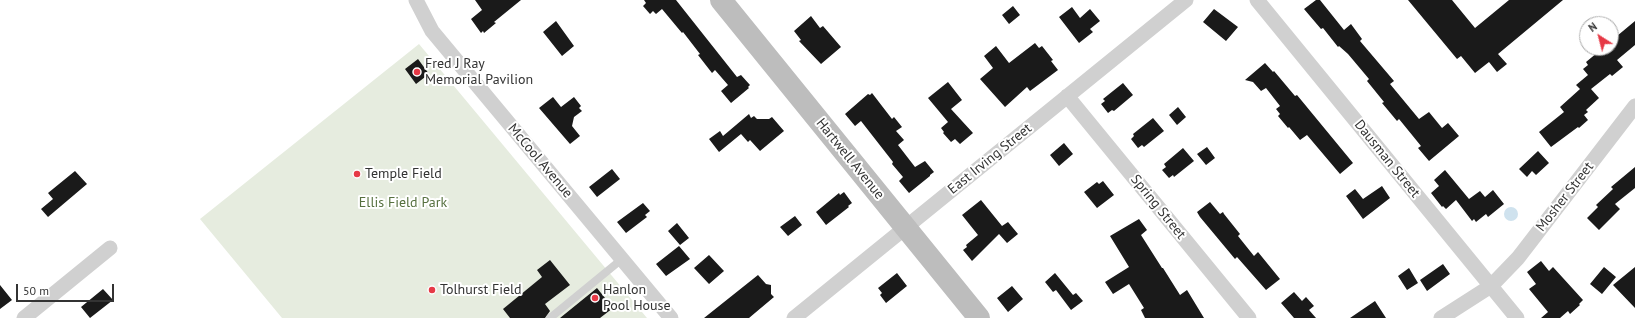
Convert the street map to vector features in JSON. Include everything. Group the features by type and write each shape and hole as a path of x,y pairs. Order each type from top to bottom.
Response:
{"street":[{"name":"McCool Avenue","path":"416,0 432,31 671,318"},
{"name":"Hartwell Avenue","path":"721,0 979,318"},
{"name":"East Irving Street","path":"794,318 1186,0"},
{"name":"Dausman Street","path":"1257,0 1517,318"},
{"name":"Spring Street","path":"1067,96 1249,318"},
{"name":"Mosher Street","path":"1440,318 1491,286 1518,258 1635,106"},
{"path":"24,318 110,248"}],"lane":[{"path":"550,318 622,259"}],"green space":[{"name":"Ellis Field Park","path":"419,44 647,318 282,318 200,219"}],"water":[{"path":"1508,207 1514,207 1518,211 1518,217 1514,221 1508,221 1504,217 1504,211"}],"building":[{"path":"475,0 521,0 494,22 496,23 484,33 483,31 481,33 471,19 482,10"},
{"path":"644,0 676,0 737,77 741,75 750,85 748,87 749,88 731,103 721,91 728,85 715,70 712,73 683,32 682,33 662,9 656,14 653,11 650,14 643,6 646,3"},
{"path":"1316,0 1320,0 1344,30 1351,24 1362,39 1360,41 1394,81 1390,84 1419,119 1429,112 1442,128 1448,123 1459,136 1429,161 1418,148 1421,146 1399,119 1397,121 1382,103 1384,102 1367,81 1369,79 1348,54 1339,46 1338,47 1323,28 1321,29 1304,9"},
{"path":"1408,0 1452,0 1475,28 1509,0 1563,0 1498,54 1507,64 1497,72 1489,62 1475,73 1461,56 1457,59"},
{"path":"1013,6 1020,15 1009,24 1002,15"},
{"path":"1072,7 1080,18 1090,9 1100,21 1090,29 1093,32 1079,43 1059,17"},
{"path":"1214,9 1238,27 1226,41 1203,22"},
{"path":"811,16 820,28 823,26 841,47 821,64 799,41 801,40 794,31"},
{"path":"556,21 574,46 562,56 543,32"},
{"path":"1635,21 1635,45 1617,60 1623,67 1612,76 1610,74 1591,89 1599,98 1586,110 1588,112 1584,115 1588,120 1551,147 1539,132 1564,112 1560,107 1580,89 1576,85 1588,75 1583,69 1588,65 1586,62 1593,56 1619,56 1619,34"},
{"path":"1035,43 1039,48 1042,46 1053,60 1051,61 1058,70 1030,91 1027,87 1005,107 980,79 993,68 984,56 996,46 1009,63"},
{"name":"Fred J Ray Memorial Pavilion","path":"418,59 429,74 416,84 405,69"},
{"path":"1265,63 1273,72 1274,71 1295,96 1297,95 1353,163 1340,174 1307,135 1300,140 1289,127 1288,128 1278,116 1280,114 1276,109 1280,106 1266,88 1261,91 1253,82 1245,80"},
{"path":"948,82 962,100 951,109 973,133 960,144 955,139 951,142 943,133 944,132 941,128 948,122 928,98"},
{"path":"1123,83 1133,95 1114,111 1112,110 1108,113 1101,104 1105,101 1103,99"},
{"path":"872,93 892,119 894,117 902,127 896,131 904,140 898,145 915,167 925,161 934,172 909,193 899,181 903,177 892,164 893,162 861,121 855,126 845,114 868,94 870,95"},
{"path":"553,97 561,107 574,97 581,106 579,108 582,111 574,117 572,126 580,136 570,144 539,108"},
{"path":"1178,107 1186,117 1177,125 1169,115"},
{"path":"749,114 751,118 754,116 757,119 769,119 772,117 784,131 760,151 750,140 748,142 741,134 719,152 709,139 720,131 723,136"},
{"path":"1153,118 1164,131 1144,147 1142,145 1138,148 1131,139 1134,136 1133,134"},
{"path":"1064,143 1073,154 1059,166 1050,155"},
{"path":"1207,147 1215,158 1206,165 1197,154"},
{"path":"1183,148 1194,161 1174,177 1173,175 1169,178 1162,170 1166,167 1164,164"},
{"path":"1538,151 1549,163 1536,175 1532,171 1527,177 1519,169"},
{"path":"1635,167 1635,188 1615,204 1620,209 1599,230 1587,218 1598,207 1596,205 1613,189 1611,187"},
{"path":"612,169 620,179 597,197 589,187"},
{"path":"1445,170 1469,199 1480,191 1485,197 1493,190 1504,204 1488,217 1486,214 1476,222 1474,219 1472,221 1456,200 1446,209 1443,206 1442,207 1431,193 1439,186 1434,180"},
{"path":"75,171 87,184 48,217 41,209 53,199 48,193"},
{"path":"1103,181 1114,195 1097,208 1084,192 1097,182 1099,184"},
{"path":"1382,186 1390,198 1363,219 1346,196 1355,189 1363,199"},
{"path":"844,192 852,203 826,225 816,212 839,193 840,195"},
{"path":"981,200 1002,226 1008,222 1018,234 1007,243 999,234 972,261 963,250 967,247 966,245 978,235 962,215"},
{"path":"1210,202 1220,214 1223,212 1240,234 1238,236 1254,256 1258,252 1280,279 1266,290 1237,257 1235,259 1200,217 1197,212"},
{"path":"643,203 650,211 645,215 647,217 626,233 617,222"},
{"path":"795,216 802,225 788,236 780,227"},
{"path":"1139,219 1147,230 1141,235 1162,268 1180,295 1187,290 1204,318 1145,318 1141,310 1144,308 1129,284 1113,294 1105,282 1129,267 1110,236"},
{"path":"677,223 689,238 680,245 668,231"},
{"path":"679,246 690,259 666,276 656,264"},
{"path":"709,255 724,271 709,284 694,268"},
{"path":"550,260 570,285 545,304 550,311 545,318 510,318 503,309 542,277 537,270"},
{"path":"1541,261 1549,271 1553,267 1583,300 1579,304 1580,305 1570,314 1568,311 1560,318 1541,318 1548,312 1529,289 1536,284 1527,272"},
{"path":"1443,264 1450,274 1427,291 1420,280"},
{"path":"1604,267 1616,277 1602,294 1590,284"},
{"path":"1635,267 1635,308 1613,285"},
{"path":"1409,268 1418,283 1407,290 1398,276"},
{"path":"897,273 907,286 886,303 880,295 882,293 878,288"},
{"path":"1055,273 1073,295 1076,293 1083,301 1071,310 1056,290 1053,292 1045,282"},
{"path":"758,275 766,284 771,285 771,294 774,297 749,318 704,318"},
{"path":"0,285 12,300 0,309"},
{"path":"1012,286 1023,299 1008,312 997,298"},
{"name":"Hanlon Pool House","path":"597,288 613,308 600,318 560,318"},
{"path":"103,289 113,300 90,318 81,307"},
{"path":"1294,292 1302,301 1306,297 1314,306 1309,310 1316,318 1294,318 1281,303"},
{"path":"1375,301 1386,318 1350,318"}],"place":[{"name":"Fred J Ray Memorial Pavilion","path":"417,72"},
{"name":"Temple Field","path":"357,174"},
{"name":"Tolhurst Field","path":"432,290"},
{"name":"Hanlon Pool House","path":"595,298"}]}
